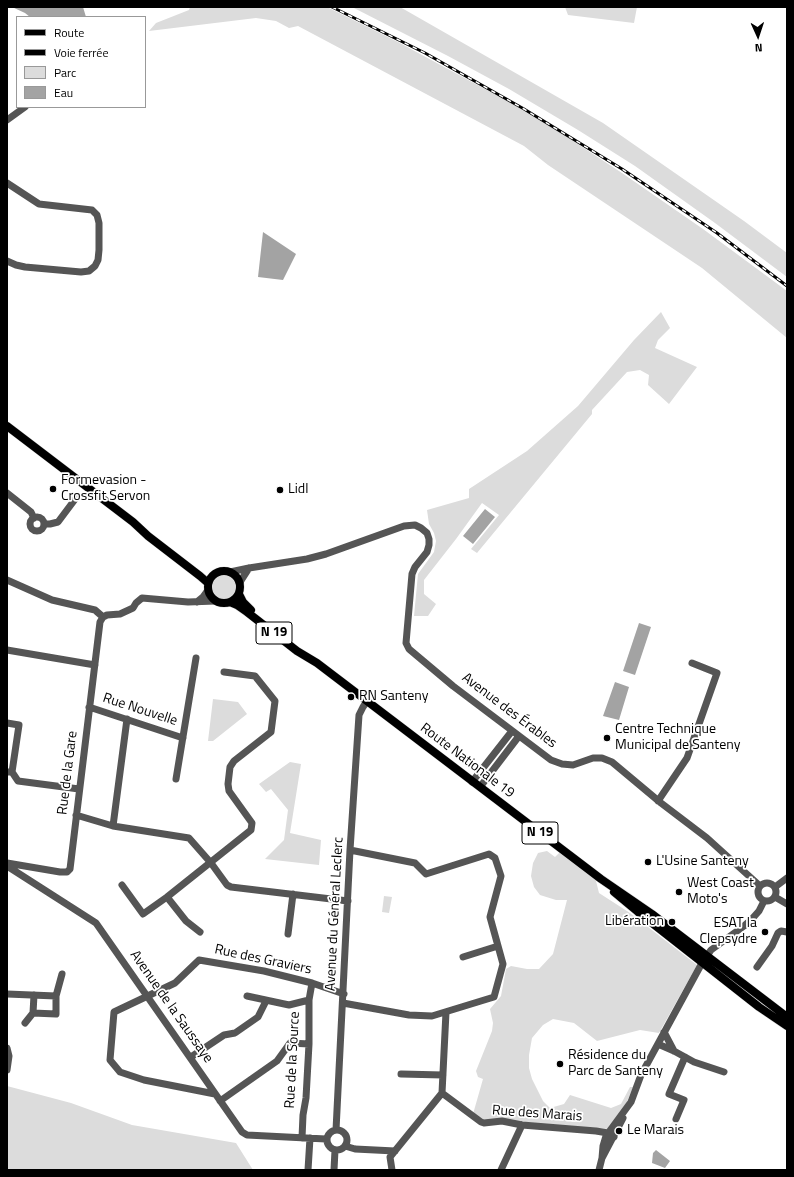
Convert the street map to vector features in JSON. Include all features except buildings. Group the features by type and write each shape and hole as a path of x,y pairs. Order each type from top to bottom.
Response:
{"main road":[{"path":"7,426 133,522 158,538 201,572 213,574"},
{"path":"133,522 148,536 200,576 208,587 210,596 216,601 224,603 235,599 239,594 240,582 237,577 224,570 213,574 210,578 208,587"},
{"name":"Route Nationale 19","path":"239,594 249,609 472,782 601,879 627,904 689,951 704,959 787,1017"},
{"name":"Route Nationale 19","path":"230,602 247,612 297,651 317,663"},
{"name":"Route Nationale 19","path":"704,959 759,1006 787,1026"}],"street":[{"path":"7,120 24,108"},
{"path":"7,183 39,204 92,210 97,215 99,223 99,250 98,260 95,266 89,271 81,272 25,267 7,261"},
{"path":"7,493 30,512 34,518"},
{"path":"44,524 58,522 76,498"},
{"path":"34,518 41,518 44,527 41,530 34,530 31,525 31,521 34,518"},
{"name":"Avenue des Érables","path":"230,572 326,554 404,526 415,525 421,528 427,533 429,545 427,552 412,574 406,643 409,649 453,686 551,760 562,764 573,765 593,758 602,758 612,762 658,801 707,838 760,886"},
{"path":"240,582 243,575 249,568"},
{"path":"7,580 52,600 95,610 103,617 107,615 120,614 133,608 142,598 197,602 216,601"},
{"path":"197,602 203,597 208,587"},
{"name":"Rue de la Gare","path":"7,863 60,872 67,872 70,869 100,622 103,617"},
{"path":"7,650 95,665"},
{"path":"176,779 196,658"},
{"path":"658,801 687,758 717,673 692,663"},
{"path":"122,885 143,914 211,863 251,830 252,823 229,791 228,784 230,767 234,761 271,732 274,700 255,676 224,672"},
{"name":"Avenue du Général Leclerc","path":"336,1130 350,850 359,715 367,701"},
{"name":"Rue Nouvelle","path":"89,707 183,738"},
{"path":"113,826 127,719"},
{"path":"7,723 19,725 9,772 18,781 79,789"},
{"path":"472,782 512,731"},
{"path":"480,787 519,736"},
{"path":"76,815 113,826 190,838 227,885 231,887 348,901"},
{"path":"343,1003 409,1015 432,1016 494,997 503,964 490,916 501,876 495,858 489,854 426,874 415,863 350,850"},
{"name":"Avenue de la Saussaye","path":"7,866 96,923 242,1132 246,1135 306,1138"},
{"path":"775,887 787,878"},
{"path":"768,883 775,887 777,892 775,897 769,901 764,901 759,897 758,891 760,886 763,884 768,883"},
{"path":"288,934 293,894"},
{"path":"167,897 186,921 200,932"},
{"path":"775,897 787,904"},
{"path":"599,1170 603,1146 628,1107 641,1076 704,959 712,950 751,920 764,901"},
{"path":"757,967 772,946 778,933 781,931 787,932"},
{"path":"463,957 498,946"},
{"name":"Rue des Graviers","path":"147,995 175,983 199,960 264,971 312,983 344,994"},
{"path":"33,1013 56,1014 56,996 62,974"},
{"name":"Rue de la Source","path":"308,1170 304,1115 309,1044 309,1000 312,983"},
{"path":"7,994 56,996"},
{"path":"25,1023 33,1013 34,995"},
{"path":"147,995 114,1012 110,1060 120,1072 144,1080 215,1094"},
{"path":"247,996 289,1005 309,1000"},
{"path":"191,1058 224,1035 236,1033 258,1017 266,1001"},
{"path":"392,1170 390,1157 442,1093 446,1012"},
{"path":"664,1032 674,1051"},
{"path":"220,1101 277,1062 290,1043 309,1044"},
{"path":"658,1044 694,1062 724,1072"},
{"path":"7,1048 7,1070"},
{"path":"676,1119 684,1100 669,1094 686,1058"},
{"path":"401,1074 443,1075"},
{"name":"Rue des Marais","path":"442,1093 484,1123 502,1121 522,1125 596,1131 609,1138"},
{"path":"501,1170 522,1125"},
{"path":"336,1130 342,1131 347,1140 345,1146 341,1149 335,1150 328,1145 326,1139 330,1132 336,1130"},
{"path":"306,1138 326,1139"},
{"path":"345,1146 355,1149 395,1151"},
{"path":"334,1170 335,1150"}],"green space":[{"path":"190,7 327,7 398,42 509,102 564,135 622,173 703,229 787,291 787,338 702,268 548,165 524,146 298,26 289,28 276,21 256,18 149,31 156,23 189,10"},
{"path":"352,7 400,7 603,123 744,221 787,253 787,277 635,166 578,130 509,89"},
{"path":"565,7 637,7 634,23 568,15"},
{"path":"661,312 670,328 658,340 655,348 697,367 669,404 648,385 649,375 640,370 627,372 592,410 592,414 477,553 471,549 499,515 482,503 424,580 424,594 436,604 428,616 414,616 418,574 434,552 436,541 429,524 427,510 469,498 469,489 527,451 578,406 634,340"},
{"path":"224,575 229,576 235,582 235,592 229,598 224,599 219,598 213,592 212,587 213,582 219,576"},
{"path":"213,699 238,702 247,714 213,741 208,741"},
{"path":"290,762 301,764 290,833 321,840 319,865 265,859 284,840 288,810 271,789 266,792 259,784"},
{"path":"547,851 555,857 560,852 595,877 599,893 630,913 697,965 659,1033 640,1030 597,1041 574,1023 553,1019 543,1025 532,1038 529,1055 529,1068 532,1079 543,1101 550,1108 564,1104 570,1095 611,1108 621,1104 630,1087 633,1087 624,1109 608,1129 482,1121 473,1114 483,1079 478,1077 476,1071 492,1031 493,1023 490,1009 501,996 506,969 511,966 527,969 539,969 553,954 567,900 556,900 540,895 534,887 531,876 533,863 538,853"},
{"path":"384,896 392,897 389,913 382,912"},
{"path":"7,1086 71,1103 132,1125 236,1143 253,1170 7,1170"}],"water":[{"path":"12,7 83,7 86,16 29,16"},
{"path":"263,232 296,254 283,280 258,277"},
{"path":"485,509 495,517 473,544 463,536"},
{"path":"639,623 651,627 635,675 623,671"},
{"path":"615,682 629,687 619,720 603,716"},
{"path":"656,1150 670,1161 665,1168 652,1163 653,1153"}],"railway":[{"path":"332,7 425,53 524,109 622,169 717,233 787,286"}],"place":[{"name":"Formevasion - Crossfit Servon","path":"53,489"},
{"name":"Lidl","path":"280,490"},
{"name":"RN Santeny","path":"351,697"},
{"name":"Centre Technique Municipal de Santeny","path":"607,738"},
{"name":"L'Usine Santeny","path":"648,862"},
{"name":"West Coast Moto's","path":"679,892"},
{"name":"Libération","path":"672,922"},
{"name":"ESAT la Clepsydre","path":"765,932"},
{"name":"Résidence du Parc de Santeny","path":"560,1064"},
{"name":"Le Marais","path":"619,1131"}]}
